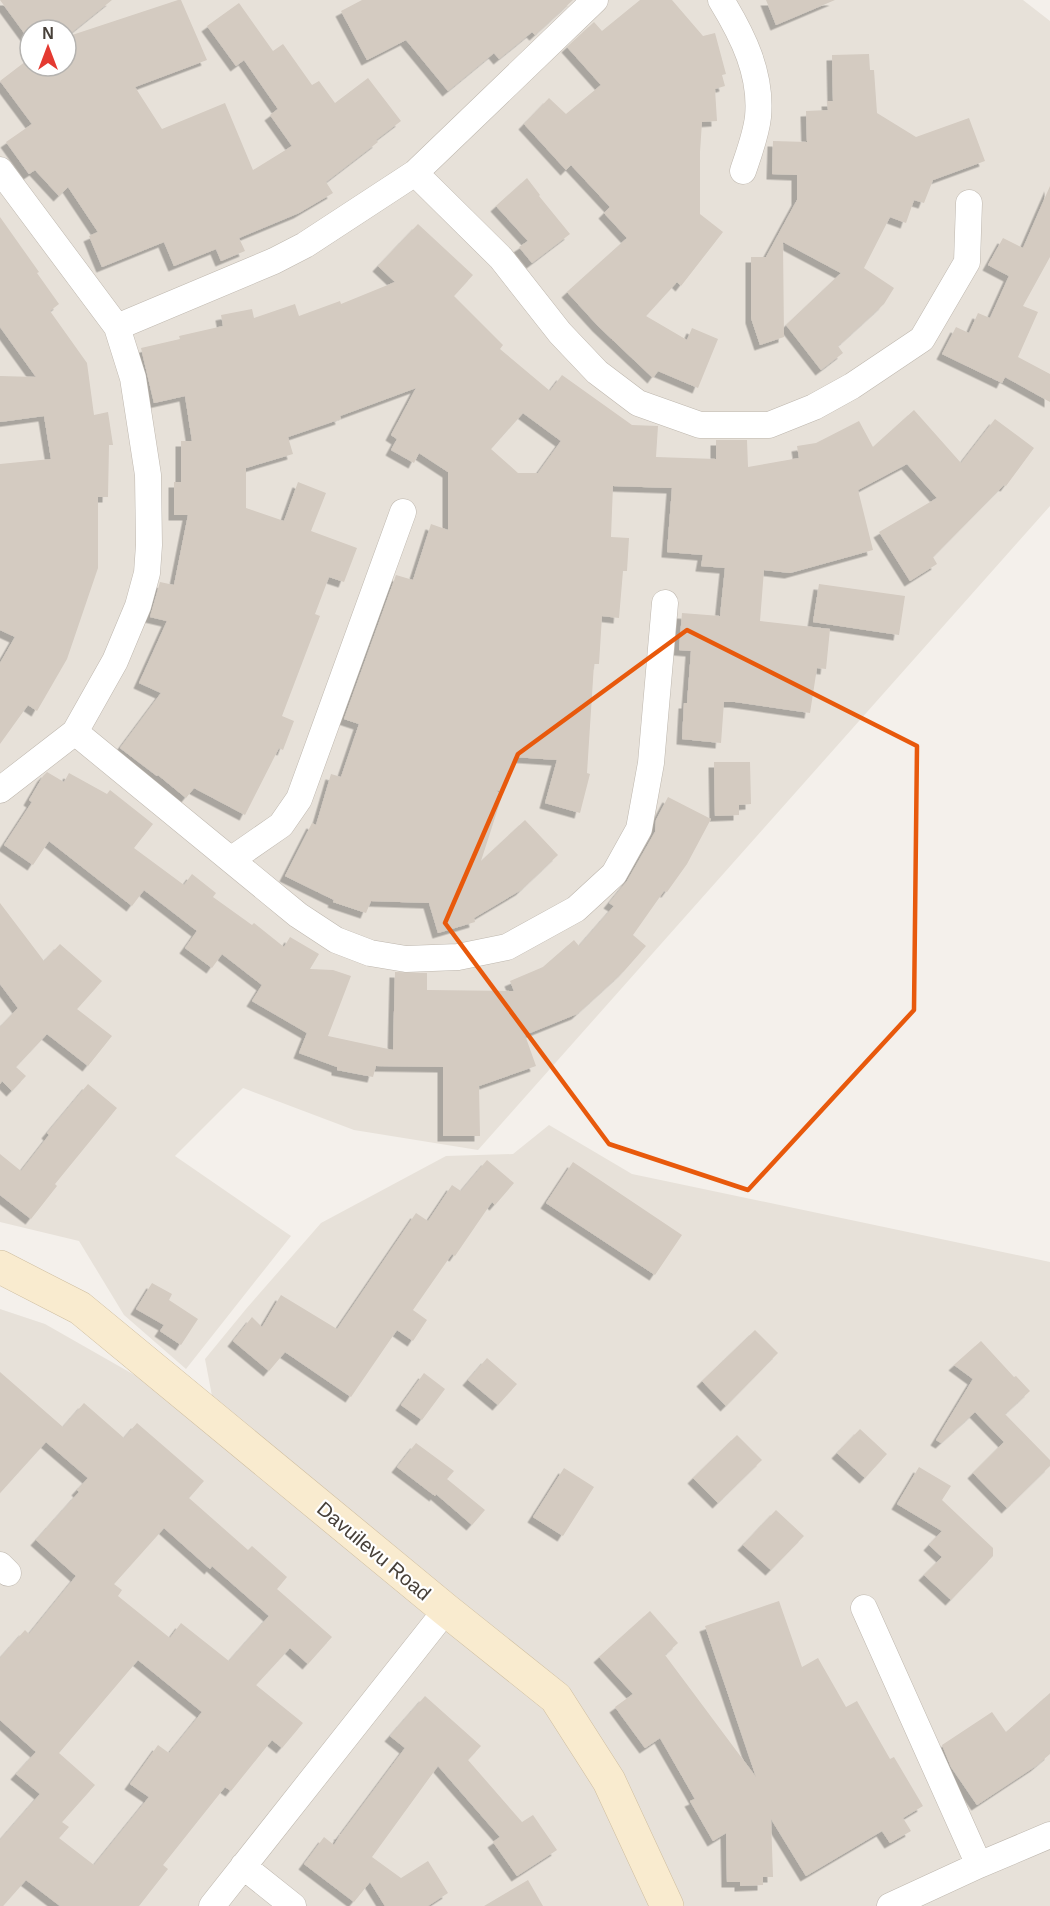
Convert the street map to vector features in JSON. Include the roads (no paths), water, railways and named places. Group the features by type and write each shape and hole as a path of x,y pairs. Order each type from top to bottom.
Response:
{"street":[{"path":"117,327 274,261 305,245 416,173 595,0"},
{"path":"722,0 751,58 758,97 758,118 743,171"},
{"path":"0,170 117,327 133,378 148,475 149,545 147,573 138,606 115,661 75,732 0,790"},
{"path":"416,173 501,258 560,333 597,372 639,404 700,425 769,425 823,402 852,386 922,339 967,262 969,202"},
{"path":"232,859 281,825 299,799 403,512"},
{"path":"75,732 298,915 336,940 370,953 406,958 458,957 507,947 576,909 614,874 639,829 651,763 665,603"},
{"name":"Davuilevu Road","path":"0,1267 80,1308 556,1698 609,1781 667,1906"},
{"path":"864,1608 978,1865"},
{"path":"212,1906 446,1610"},
{"path":"890,1906 1050,1835"},
{"path":"243,1866 293,1906"}]}
